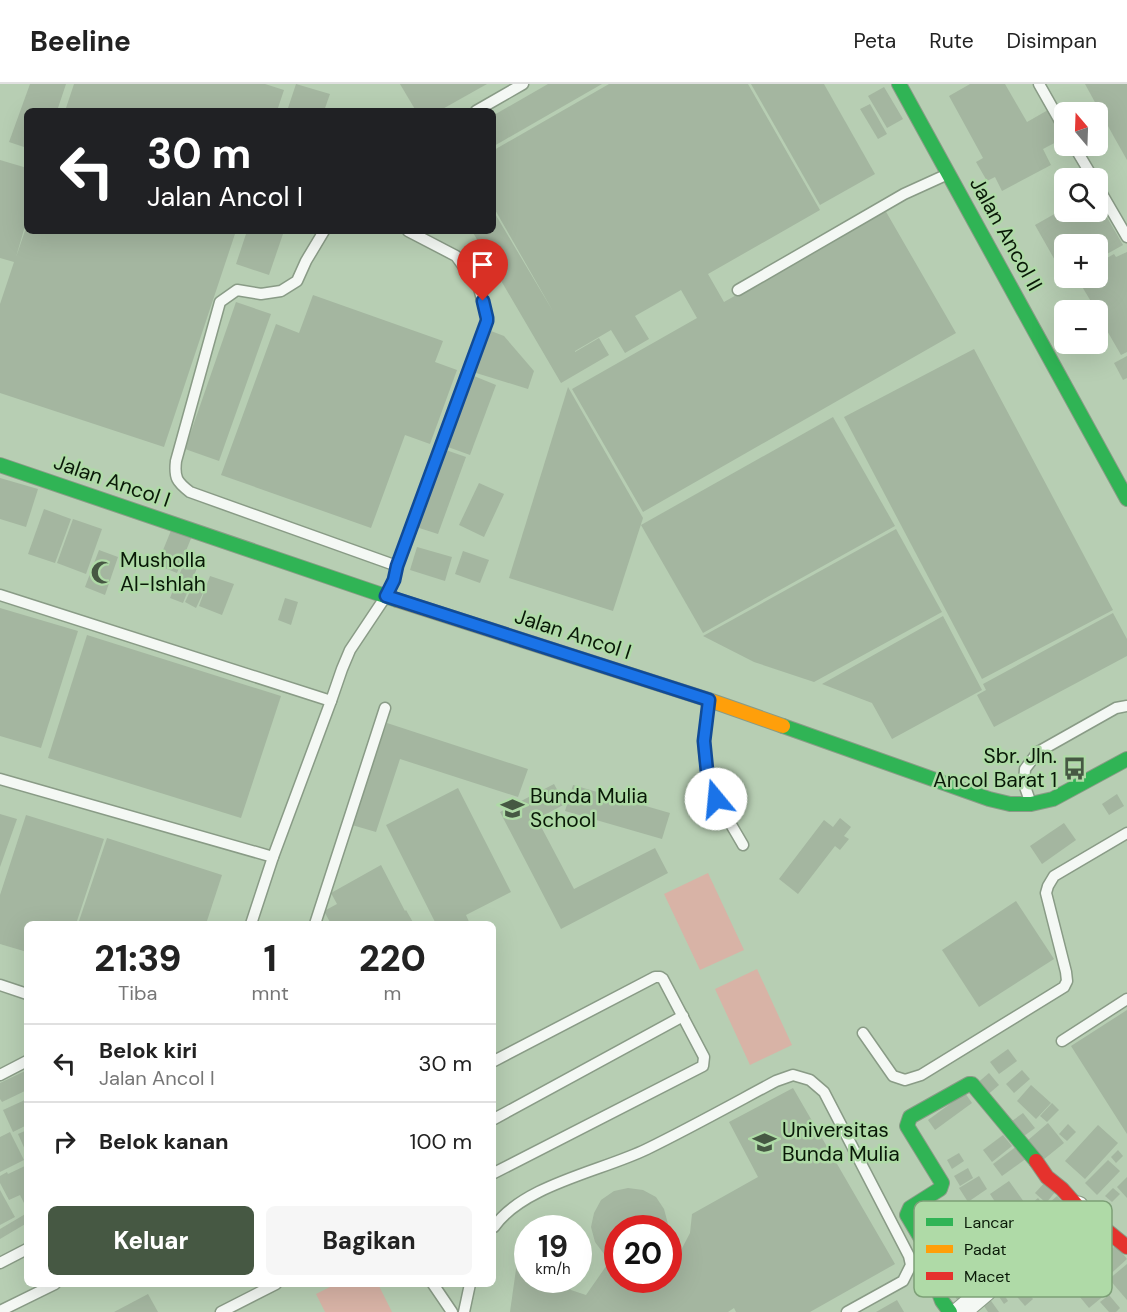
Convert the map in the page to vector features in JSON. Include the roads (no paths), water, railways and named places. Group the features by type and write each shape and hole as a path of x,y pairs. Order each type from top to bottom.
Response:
{"street":[{"name":"Jalan Ancol II","path":"899,84 1127,499"},
{"name":"Jalan Ancol I","path":"0,465 386,596 709,700 989,799 1010,804 1031,804 1053,799 1127,759"},
{"path":"922,1201 940,1190 942,1183 907,1126 910,1117 972,1084 1030,1153 1047,1177 1073,1201"},
{"path":"914,1206 907,1215 914,1227"},
{"path":"1112,1235 1127,1247"},
{"path":"940,1297 950,1312"},
{"path":"960,1312 978,1297"}],"lane":[{"path":"481,108 523,84"},
{"path":"1039,84 1054,111"},
{"path":"738,290 904,194 949,174"},
{"path":"1108,204 1127,237"},
{"path":"322,234 297,281 281,291 261,294 237,290 220,302 176,461 175,473 180,484 190,492 397,566"},
{"path":"252,921 342,669 350,650 394,580 397,566 487,318 479,288 456,256 414,234"},
{"path":"0,595 331,701"},
{"path":"709,700 704,741 707,771 716,799 743,845"},
{"path":"1031,804 1024,784 1024,769 1038,752 1116,708 1127,706"},
{"path":"316,921 385,708"},
{"path":"0,779 273,857"},
{"path":"863,1034 893,1076 905,1080 921,1075 1064,987 1067,981 1066,972 1046,893 1048,886 1054,876 1127,833"},
{"path":"496,1060 655,977 663,979 704,1057 703,1066 496,1172"},
{"path":"0,985 24,993"},
{"path":"1062,1041 1127,999"},
{"path":"496,1118 682,1016"},
{"path":"0,1075 24,1063"},
{"path":"496,1224 518,1204 543,1191 645,1150 776,1081 793,1075 810,1080 824,1092 909,1256 911,1265 903,1281 847,1312"},
{"path":"0,1263 24,1251"},
{"path":"0,1311 49,1287"},
{"path":"221,1312 270,1287"},
{"path":"435,1287 452,1312"},
{"path":"464,1312 469,1287"}],"place":[{"name":"Musholla Al-Ishlah","path":"102,572"},
{"name":"Sbr. Jln. Ancol Barat 1","path":"1075,768"},
{"name":"Bunda Mulia School","path":"512,808"},
{"name":"Universitas Bunda Mulia","path":"764,1142"}]}
